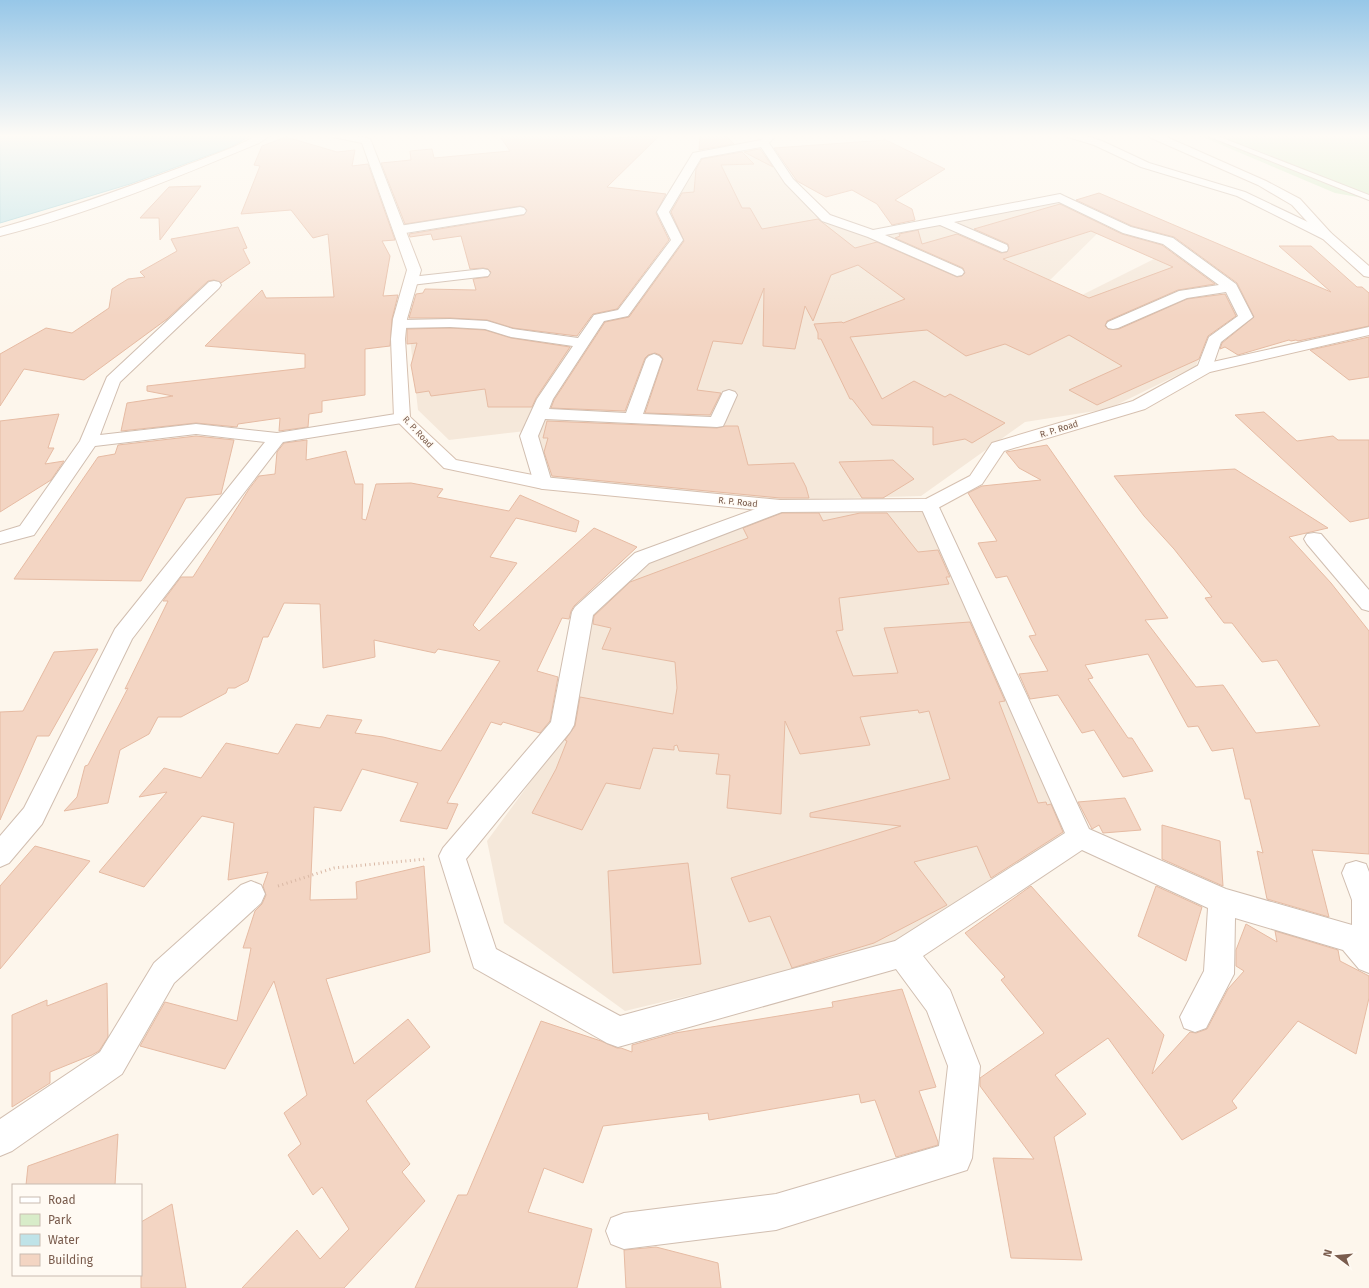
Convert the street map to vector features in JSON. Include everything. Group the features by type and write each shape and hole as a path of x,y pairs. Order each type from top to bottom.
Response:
{"street":[{"path":"0,232 118,195"},
{"name":"R. P. Road","path":"386,195 414,270 400,324 398,339 402,418 450,464 543,483 780,506 929,505 976,480 998,447 1139,405 1205,368 1369,331"},
{"path":"543,483 529,436 538,414 545,399 599,318 623,313 677,240 663,212 673,195"},
{"path":"802,195 826,218 872,234 957,272"},
{"path":"1243,195 1327,236"},
{"path":"1284,195 1296,202 1327,236 1347,252 1369,273"},
{"path":"872,234 1060,198 1127,230 1168,242 1231,287 1246,318 1214,340 1205,368"},
{"path":"399,230 520,211"},
{"path":"942,221 1002,248"},
{"path":"1347,252 1362,252"},
{"path":"411,281 483,273"},
{"path":"0,538 27,531 89,441 113,380 214,285"},
{"path":"1113,324 1184,294 1231,287"},
{"path":"400,324 450,323 487,325 511,333 583,343"},
{"path":"632,418 654,359"},
{"path":"538,414 718,422 729,395"},
{"path":"89,441 196,429 277,438 402,418"},
{"path":"0,855 33,816 123,635 277,438"},
{"path":"929,505 1080,837 1222,901 1361,949 1366,938 1366,900 1356,873"},
{"path":"780,506 642,558 583,612 562,725 452,856 484,958 618,1032 902,953 1080,837"},
{"path":"1314,539 1369,604"},
{"path":"0,1139 111,1063 164,972 251,894"},
{"path":"1196,1017 1219,974 1222,901"},
{"path":"624,1231 776,1212 956,1158 964,1066 938,1001 902,953"}],"path":[{"path":"251,894 334,868 452,856"}],"shaded area":[{"path":"680,195 798,195 814,215 869,237 960,277 969,275 883,234 938,225 1004,253 1013,249 954,221 1060,203 1107,224 1045,285 1076,298 1170,251 1221,286 1181,292 1106,323 1112,328 1190,295 1226,294 1238,313 1206,338 1196,366 1108,409 1025,422 921,496 779,500 546,482 536,435 552,398 604,319 626,315 685,238 669,212"},
{"path":"483,328 511,337 576,345 526,431 449,440 418,410 409,329"},
{"path":"924,508 1070,834 894,946 625,1011 504,923 487,841 570,728 588,613 645,562 781,509"}],"green space":[{"path":"1347,195 1369,195 1369,199"}],"water":[{"path":"0,195 93,195 0,223"}],"building":[{"path":"161,195 194,195 160,240 159,218 140,218"},
{"path":"248,195 379,195 395,240 382,241 390,256 383,296 398,295 392,319 390,346 365,349 365,395 322,401 322,412 309,414 308,427 279,431 280,418 238,424 237,427 196,423 121,431 127,403 173,396 147,391 147,386 305,368 305,354 205,346 262,290 266,298 334,297 328,234 313,238 291,210 241,214"},
{"path":"394,195 665,195 656,213 669,240 617,309 593,314 577,336 513,328 487,320 409,318 416,294 423,293 425,289 476,290 473,279 488,277 491,272 488,269 483,268 470,269 461,236 433,240 431,234 410,237 409,234 524,215 527,210 524,207 520,206 405,224"},
{"path":"681,195 736,195 742,208 750,208 762,229 818,219 855,248 877,242 957,277 962,276 965,273 963,268 895,238 900,236 899,234 918,230 922,244 957,234 1001,253 1007,252 1009,248 1008,244 974,229 1060,204 1122,234 1162,245 1215,284 1178,290 1107,321 1105,326 1108,329 1119,329 1187,299 1225,294 1236,316 1208,336 1199,359 1097,405 1069,390 1122,366 1069,335 1029,355 1005,344 966,356 927,330 850,337 882,399 914,381 945,397 950,394 1005,423 972,443 965,439 933,445 933,427 872,425 852,399 850,399 821,339 818,339 818,333 814,324 843,323 905,299 858,265 831,275 813,321 805,306 795,349 763,346 764,288 742,344 713,341 697,390 721,393 710,415 645,413 663,359 660,355 655,353 648,355 645,358 625,411 551,408 554,400 605,322 629,317 684,241 671,212","holes":["1091,231 1173,267 1089,298 1003,259"]},
{"path":"861,195 903,195 895,200 912,209 915,220 892,225 877,204"},
{"path":"1092,195 1104,195 1331,292 1279,246 1311,246 1357,287 1362,287 1369,293 1369,326 1298,341 1289,340 1238,355 1225,347 1220,349 1222,343 1254,317 1237,283 1174,237 1132,226 1076,200"},
{"path":"238,227 247,248 243,249 250,263 221,283 214,280 208,281 167,319 84,380 24,369 0,406 0,354 46,328 72,333 109,308 112,289 128,279 145,277 140,272 177,251 171,239"},
{"path":"450,328 485,330 511,338 570,347 536,398 532,407 488,407 485,389 431,396 429,391 416,393 411,365 417,343 407,344 407,329"},
{"path":"1369,337 1369,377 1349,380 1310,350"},
{"path":"1264,412 1297,441 1333,436 1338,440 1369,440 1369,518 1350,522 1235,415"},
{"path":"59,414 48,448 54,448 45,464 64,461 51,480 0,512 0,421"},
{"path":"547,421 717,428 725,426 738,426 748,465 794,463 806,487 809,498 780,498 552,476 544,452 548,438 543,438"},
{"path":"196,436 234,440 221,494 186,498 141,581 14,579 98,457 115,454 118,445"},
{"path":"307,440 306,460 346,451 355,484 363,484 362,519 366,520 376,484 411,483 443,489 437,497 509,511 520,495 579,521 576,532 516,518 490,557 517,563 473,625 479,631 594,528 637,547 574,606 569,619 562,618 537,671 558,677 550,721 540,733 503,722 501,725 491,722 447,803 458,804 447,829 400,821 418,783 362,769 341,811 314,807 310,900 357,899 356,882 424,866 430,952 326,979 354,1064 408,1019 430,1047 366,1101 410,1164 402,1172 425,1201 344,1288 242,1288 297,1230 320,1259 349,1229 322,1187 313,1195 288,1155 301,1144 284,1113 307,1095 274,981 225,1069 140,1046 165,1002 237,1021 251,948 243,948 255,911 262,904 266,895 263,886 268,872 228,880 234,823 202,816 144,887 99,872 167,792 139,797 164,768 201,778 226,743 278,754 296,724 320,728 327,715 362,720 355,733 383,737 441,751 500,661 438,649 435,653 374,640 375,657 323,668 320,604 284,603 268,637 263,637 248,681 235,688 228,688 226,693 181,717 158,717 149,734 120,750 108,803 64,811 77,797 85,766 88,765 128,688 125,689 168,601 163,601 181,577 193,577 249,489 259,476 275,474 277,452 284,443"},
{"path":"1047,445 1168,618 1145,620 1196,687 1223,685 1256,733 1320,726 1277,660 1262,662 1232,623 1224,623 1205,598 1212,597 1174,549 1144,516 1114,476 1235,469 1328,528 1289,537 1331,583 1369,631 1369,854 1312,850 1329,917 1267,899 1257,851 1263,853 1250,799 1245,799 1233,748 1212,751 1198,726 1188,727 1148,654 1085,665 1093,678 1088,679 1128,738 1132,738 1153,771 1123,777 1094,730 1082,733 1058,695 1030,699 1019,674 1048,671 1029,636 1036,635 1007,576 996,578 978,543 997,541 968,493 982,486 1041,480 1019,468 1006,452"},
{"path":"893,460 914,479 883,498 862,498 839,462"},
{"path":"782,513 819,513 823,521 860,513 887,513 918,552 938,550 950,577 946,577 949,584 839,598 843,630 836,631 853,676 898,673 884,628 970,622 1005,701 999,702 1038,803 1046,802 1047,805 1051,804 1063,832 991,878 977,846 914,862 947,905 874,943 792,968 770,916 749,922 731,878 901,826 810,817 810,813 950,779 929,711 919,713 918,710 860,717 870,745 800,754 785,721 781,814 727,808 730,775 716,774 719,754 679,751 677,745 674,746 674,750 653,748 640,789 606,783 582,830 532,813 556,769 567,741 565,740 575,726 580,697 673,714 677,688 675,662 602,649 611,628 593,624 594,616 630,582 748,538 743,528"},
{"path":"98,649 49,736 37,736 0,820 0,712 23,711 54,652"},
{"path":"1125,798 1141,830 1103,833 1099,825 1092,829 1078,802"},
{"path":"1162,825 1220,841 1223,886 1162,859"},
{"path":"35,846 90,861 0,969 0,886"},
{"path":"688,863 701,964 613,973 608,871"},
{"path":"1031,886 1164,1035 1152,1074 1190,1032 1196,1033 1207,1029 1228,989 1244,971 1236,966 1236,950 1246,924 1277,942 1275,931 1338,950 1340,961 1369,976 1369,998 1356,1054 1298,1021 1232,1101 1237,1108 1182,1140 1108,1038 1055,1075 1086,1114 1054,1137 1082,1260 1011,1258 993,1158 1034,1159 980,1086 980,1078 1044,1033 1001,980 1005,977 965,933"},
{"path":"1156,886 1202,907 1186,961 1138,936"},
{"path":"107,983 108,1037 99,1051 50,1072 50,1083 12,1107 12,1015 47,1000 47,1006"},
{"path":"902,989 936,1087 919,1091 938,1145 896,1157 875,1100 861,1103 859,1094 709,1120 708,1113 603,1126 583,1183 544,1168 528,1212 592,1229 577,1288 415,1288 458,1195 467,1195 541,1021 632,1052 632,1045 675,1033 833,1007 832,1002"},
{"path":"118,1134 115,1184 26,1184 28,1166"},
{"path":"172,1204 186,1288 141,1288 142,1221"},
{"path":"656,1247 718,1263 721,1288 626,1288 624,1250"}]}
